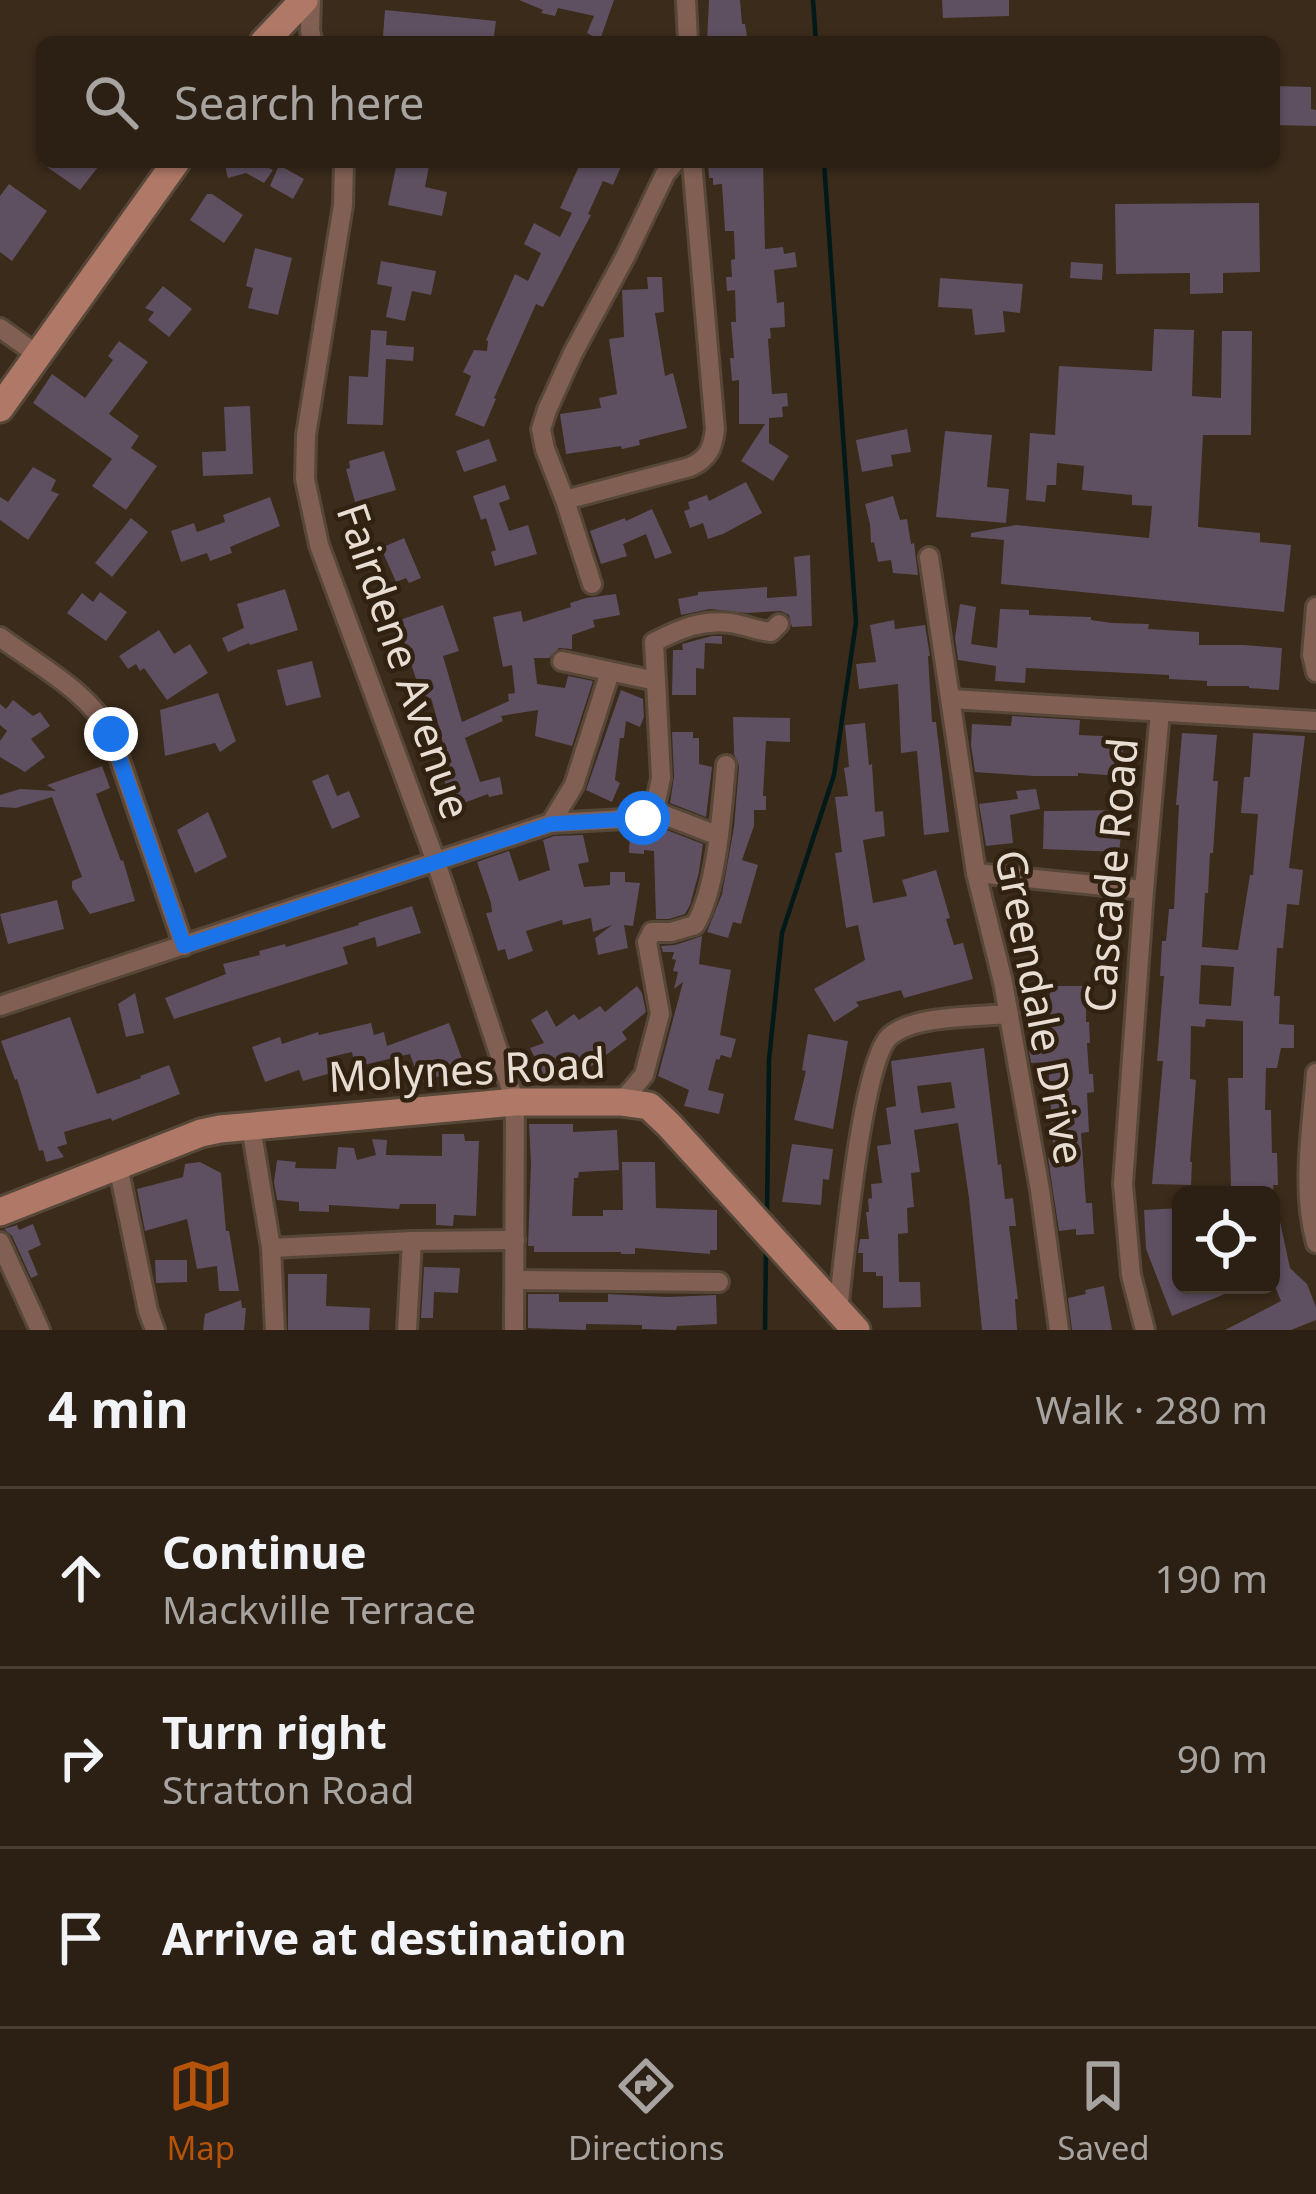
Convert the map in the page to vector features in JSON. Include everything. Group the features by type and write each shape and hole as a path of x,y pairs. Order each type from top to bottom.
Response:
{"main road":[{"path":"271,34 308,0"},
{"path":"0,408 172,168"},
{"name":"Molynes Road","path":"0,1213 201,1133 514,1102 622,1102 649,1106 847,1320"}],"street":[{"path":"308,0 312,36"},
{"path":"686,0 688,36"},
{"name":"Fairdene Avenue","path":"344,168 344,205 306,435 305,479 319,545 436,862 514,1102 514,1330"},
{"path":"592,584 542,429 547,410 670,168"},
{"path":"565,500 690,467 710,452 715,429 693,168"},
{"path":"0,328 38,355"},
{"name":"Greendale Drive","path":"928,557 976,873 1009,1014 1059,1330"},
{"path":"1316,607 1312,655 1316,672"},
{"path":"0,1006 551,824 643,818 654,811 661,778 654,642 681,627 705,622 771,632 779,624"},
{"path":"0,638 100,712 184,946"},
{"path":"562,661 656,681"},
{"path":"551,824 574,785 610,672"},
{"path":"950,699 1316,721"},
{"name":"Cascade Road","path":"1145,1330 1131,1274 1123,1184 1160,712"},
{"path":"622,1102 644,1075 660,1014 647,942 652,932 695,925 703,913 719,836 726,765"},
{"path":"654,811 719,836"},
{"path":"976,873 1144,890"},
{"path":"847,1320 866,1096 881,1046 893,1033 914,1023 1009,1014"},
{"path":"1316,1073 1308,1179 1316,1243"},
{"path":"251,1127 271,1248 275,1330"},
{"path":"118,1166 155,1330"},
{"path":"271,1248 515,1240"},
{"path":"406,1330 412,1241"},
{"path":"0,1242 40,1330"},
{"path":"515,1280 718,1282"}],"building":[{"path":"519,0 614,0 601,36 587,33 594,16 558,8 555,16 541,13 543,10"},
{"path":"709,0 740,0 747,36 707,36"},
{"path":"942,0 1009,0 1009,16 943,18"},
{"path":"385,10 496,21 494,36 383,36"},
{"path":"1280,86 1311,87 1316,126 1280,125"},
{"path":"49,168 97,168 80,190"},
{"path":"226,168 273,170 264,183 246,173 228,178"},
{"path":"278,168 304,179 293,199 270,186"},
{"path":"396,168 429,168 425,187 447,192 442,216 388,205"},
{"path":"578,168 620,168 613,185 603,181 591,215 543,307 536,304 484,427 455,415 471,376 463,372 474,350 487,351 486,340 515,274 528,281 541,253 524,244 534,223 560,237 572,213 560,208"},
{"path":"708,168 763,168 765,249 783,247 784,254 795,252 797,267 774,270 777,303 784,302 785,327 770,328 772,394 787,393 788,406 782,407 783,417 769,418 769,443 789,456 773,481 741,461 765,424 739,424 739,380 732,381 730,358 734,358 735,290 727,291 726,277 732,277 734,231 725,231 722,184 713,185"},
{"path":"9,184 47,211 12,261 0,252 0,196"},
{"path":"207,194 243,215 224,243 190,220"},
{"path":"1259,203 1260,272 1223,273 1223,293 1190,294 1190,273 1116,274 1115,204"},
{"path":"255,248 292,258 278,315 248,308 253,288 246,286"},
{"path":"381,261 436,271 431,295 412,291 405,321 386,317 392,287 377,284"},
{"path":"1071,262 1103,264 1102,280 1070,278"},
{"path":"647,277 662,277 664,312 655,313 665,376 673,373 687,428 622,449 566,454 560,414 601,408 599,398 617,394 609,339 624,337 622,290 648,289"},
{"path":"940,278 1023,284 1020,313 1003,311 1005,332 975,335 972,309 938,307"},
{"path":"163,286 192,309 169,337 148,320 154,312 145,308"},
{"path":"1154,329 1194,330 1192,396 1221,398 1222,331 1252,331 1251,435 1203,435 1198,527 1260,533 1260,542 1291,545 1284,612 1001,584 1004,540 971,537 971,533 1016,525 1149,538 1152,506 1132,505 1132,495 1082,490 1084,466 1057,463 1056,485 1047,485 1045,502 1026,500 1030,433 1055,435 1059,366 1152,371"},
{"path":"371,330 387,331 386,345 414,347 413,361 386,359 383,425 347,424 349,376 368,377"},
{"path":"119,341 148,362 109,414 139,436 131,448 157,466 126,510 92,486 112,459 33,403 52,374 85,398 113,360 108,356"},
{"path":"250,406 253,474 203,476 202,452 226,451 224,407"},
{"path":"907,429 911,452 891,455 893,466 862,472 856,440"},
{"path":"945,431 992,435 987,487 1009,489 1006,523 936,517"},
{"path":"489,439 497,461 464,472 456,451"},
{"path":"384,451 396,490 355,502 346,469 349,461"},
{"path":"33,467 56,480 51,491 59,494 28,540 0,520 0,497 8,502"},
{"path":"746,482 762,513 708,539 703,523 690,528 684,511 690,509 688,502 707,495 709,501"},
{"path":"505,485 510,499 499,503 509,531 528,525 537,554 495,566 491,552 496,550 486,518 481,520 473,496"},
{"path":"893,496 900,520 907,519 918,575 893,573 891,560 878,562 871,543 865,504"},
{"path":"270,497 280,526 210,561 207,553 181,562 171,531 194,523 197,532 225,522 223,515"},
{"path":"652,509 672,553 655,559 646,534 623,544 627,556 601,564 590,531"},
{"path":"131,518 148,532 112,577 95,563"},
{"path":"404,538 421,578 409,583 406,578 396,582 381,548"},
{"path":"810,555 812,626 792,627 789,615 781,611 710,609 681,615 678,599 698,592 767,587 767,598 797,596 794,557"},
{"path":"285,589 298,630 228,652 222,638 244,628 237,604"},
{"path":"100,592 127,612 106,641 67,613 82,593 93,602"},
{"path":"616,594 620,615 593,620 595,627 572,635 572,649 559,648 549,658 534,658 537,684 565,688 568,676 593,681 572,746 535,736 538,710 501,716 503,721 465,738 480,782 500,777 503,794 488,794 453,807 440,767 452,762 438,731 431,698 420,701 397,621 443,605 459,651 443,656 462,722 509,701 508,694 515,693 512,665 503,667 493,617 521,611 523,622 586,598"},
{"path":"960,604 976,607 971,644 997,648 1000,609 1199,632 1199,645 1282,648 1279,690 1207,686 1207,681 1169,679 1169,675 1026,668 1025,683 995,681 996,666 958,660 955,638"},
{"path":"894,620 895,629 925,625 932,722 936,722 949,832 924,835 917,751 901,753 898,684 859,689 856,664 876,662 870,625"},
{"path":"159,630 174,654 190,644 208,673 167,700 144,668 140,671 136,664 128,669 119,656"},
{"path":"722,636 722,644 705,643 704,669 696,668 696,695 672,695 673,650"},
{"path":"312,661 321,697 286,706 277,670"},
{"path":"621,690 643,699 644,717 640,727 626,721 615,780 620,783 612,802 586,790"},
{"path":"218,693 236,741 220,752 215,743 165,756 160,710"},
{"path":"13,700 33,716 40,712 50,726 31,739 45,757 25,772 0,757 0,741 7,731 0,725 0,704 6,709"},
{"path":"1012,716 1080,720 1079,735 1124,737 1121,776 975,772 972,724 1011,726"},
{"path":"733,717 790,718 790,742 766,741 766,810 754,810 754,826 742,860 758,865 741,924 733,922 728,938 707,932 722,894 734,827 739,766"},
{"path":"865,723 875,812 883,811 885,836 863,840 873,903 907,896 902,880 936,870 954,945 963,943 973,979 904,998 901,990 856,1002 859,1006 834,1022 814,989 865,960 858,925 846,928 835,853 842,852 835,797 848,796 845,725"},
{"path":"672,732 693,732 693,738 699,738 699,764 712,767 706,817 670,803"},
{"path":"1182,733 1217,735 1213,853 1202,947 1238,950 1253,875 1258,814 1241,813 1253,733 1305,736 1289,868 1303,870 1299,905 1287,904 1283,948 1277,948 1274,996 1280,996 1279,1024 1294,1025 1294,1048 1281,1048 1277,1068 1266,1068 1265,1110 1271,1110 1278,1185 1231,1186 1228,1078 1243,1078 1243,1021 1206,1019 1205,1027 1191,1026 1190,1079 1196,1080 1191,1185 1152,1184 1163,1061 1157,1061 1162,941 1166,941 1169,909 1174,909","holes":["1201,965 1234,967 1231,1006 1199,1004"]},
{"path":"102,766 110,788 96,794 135,901 90,914 72,888 72,881 82,877 52,797 16,808 0,807 0,795 20,789 56,791 47,785"},
{"path":"328,774 337,796 349,791 360,817 332,829 312,781"},
{"path":"1036,789 1040,809 1010,815 1013,843 986,846 979,804 1018,799 1016,791"},
{"path":"1124,810 1119,852 1043,849 1044,811"},
{"path":"208,812 227,857 195,873 177,830"},
{"path":"656,826 703,844 690,905 685,914 669,919 656,919 654,851 629,853 630,832"},
{"path":"583,835 589,862 578,864 584,887 610,885 610,872 625,872 625,882 640,883 633,926 624,925 628,948 598,955 595,938 612,925 593,932 591,918 563,925 562,920 526,931 533,951 508,960 505,949 498,951 486,913 492,912 491,903 477,862 509,851 519,881 550,870 543,840"},
{"path":"57,900 64,929 8,944 0,914"},
{"path":"412,906 421,933 377,947 375,937 343,947 348,964 174,1019 165,998 226,974 223,964"},
{"path":"702,936 699,964 731,970 720,1035 736,1039 731,1058 721,1055 716,1059 708,1090 724,1094 719,1114 684,1106 689,1090 658,1076 683,982 674,989 678,972 673,971 674,952 663,952 661,946"},
{"path":"637,986 646,1012 622,1032 627,1039 585,1071 562,1082 558,1072 546,1079 530,1048 544,1043 531,1020 547,1010 556,1027 574,1014 579,1020 600,1006 605,1012"},
{"path":"1050,986 1086,986 1089,1074 1093,1074 1094,1092 1087,1093 1089,1132 1081,1133 1086,1203 1092,1203 1094,1234 1059,1231 1048,1158 1054,1157 1048,1062 1031,1063 1028,1045 1050,1043"},
{"path":"135,993 144,1033 126,1037 118,1004"},
{"path":"70,1017 97,1094 169,1065 180,1094 112,1121 64,1132 67,1144 57,1147 64,1157 46,1162 1,1041"},
{"path":"371,1023 374,1035 384,1032 387,1046 449,1023 465,1067 420,1083 410,1054 355,1067 352,1052 326,1058 331,1073 303,1081 299,1070 265,1082 252,1047 280,1037 282,1044"},
{"path":"808,1034 848,1041 833,1129 794,1120 806,1071 802,1070"},
{"path":"984,1048 998,1165 1005,1199 1013,1198 1016,1226 1009,1226 1017,1330 982,1330 958,1123 914,1130 920,1172 911,1173 914,1207 907,1208 908,1233 898,1234 899,1282 920,1282 921,1307 883,1308 883,1276 863,1272 863,1253 858,1253 860,1239 869,1239 866,1212 871,1184 882,1183 877,1146 891,1144 886,1108 896,1106 891,1061","holes":["951,1082 955,1108 921,1113 917,1086"]},
{"path":"529,1124 573,1124 573,1132 617,1130 619,1170 579,1172 574,1178 572,1216 603,1216 603,1210 623,1210 622,1162 655,1162 656,1208 717,1210 717,1250 710,1254 635,1248 635,1254 534,1252 534,1246 528,1246"},
{"path":"442,1134 464,1134 465,1141 479,1141 476,1216 454,1215 453,1226 436,1225 436,1204 400,1204 399,1209 329,1205 329,1212 299,1211 299,1202 277,1200 277,1160 296,1162 295,1168 336,1169 338,1147 354,1148 357,1160 376,1155 372,1139 387,1140 386,1155 442,1156"},
{"path":"792,1144 833,1149 821,1205 782,1202"},
{"path":"200,1162 221,1173 226,1231 239,1291 219,1291 217,1266 197,1269 187,1219 145,1231 137,1189 183,1177 185,1164"},
{"path":"1172,1208 1172,1294 1225,1294 1172,1316 1146,1249 1144,1210"},
{"path":"1280,1222 1290,1268 1307,1284 1316,1320 1291,1330 1225,1330 1281,1301"},
{"path":"33,1224 41,1245 28,1251 38,1275 31,1278 12,1236 4,1229"},
{"path":"155,1260 187,1260 187,1282 156,1283"},
{"path":"424,1267 460,1268 458,1293 434,1292 433,1318 421,1318"},
{"path":"288,1274 327,1274 326,1306 370,1308 369,1330 288,1330"},
{"path":"1104,1286 1112,1330 1072,1330 1068,1298"},
{"path":"528,1294 559,1294 559,1302 608,1302 608,1294 716,1295 717,1324 677,1326 676,1330 586,1324 586,1330 528,1328"},
{"path":"241,1300 246,1308 244,1330 203,1330 205,1314"}],"waterway":[{"path":"813,0 816,36"},
{"path":"767,1213 769,1060 782,933 834,775 856,622 824,168"},
{"path":"765,1330 766,1248"}],"route":[{"path":"111,734 184,946 551,824 643,818"}]}
